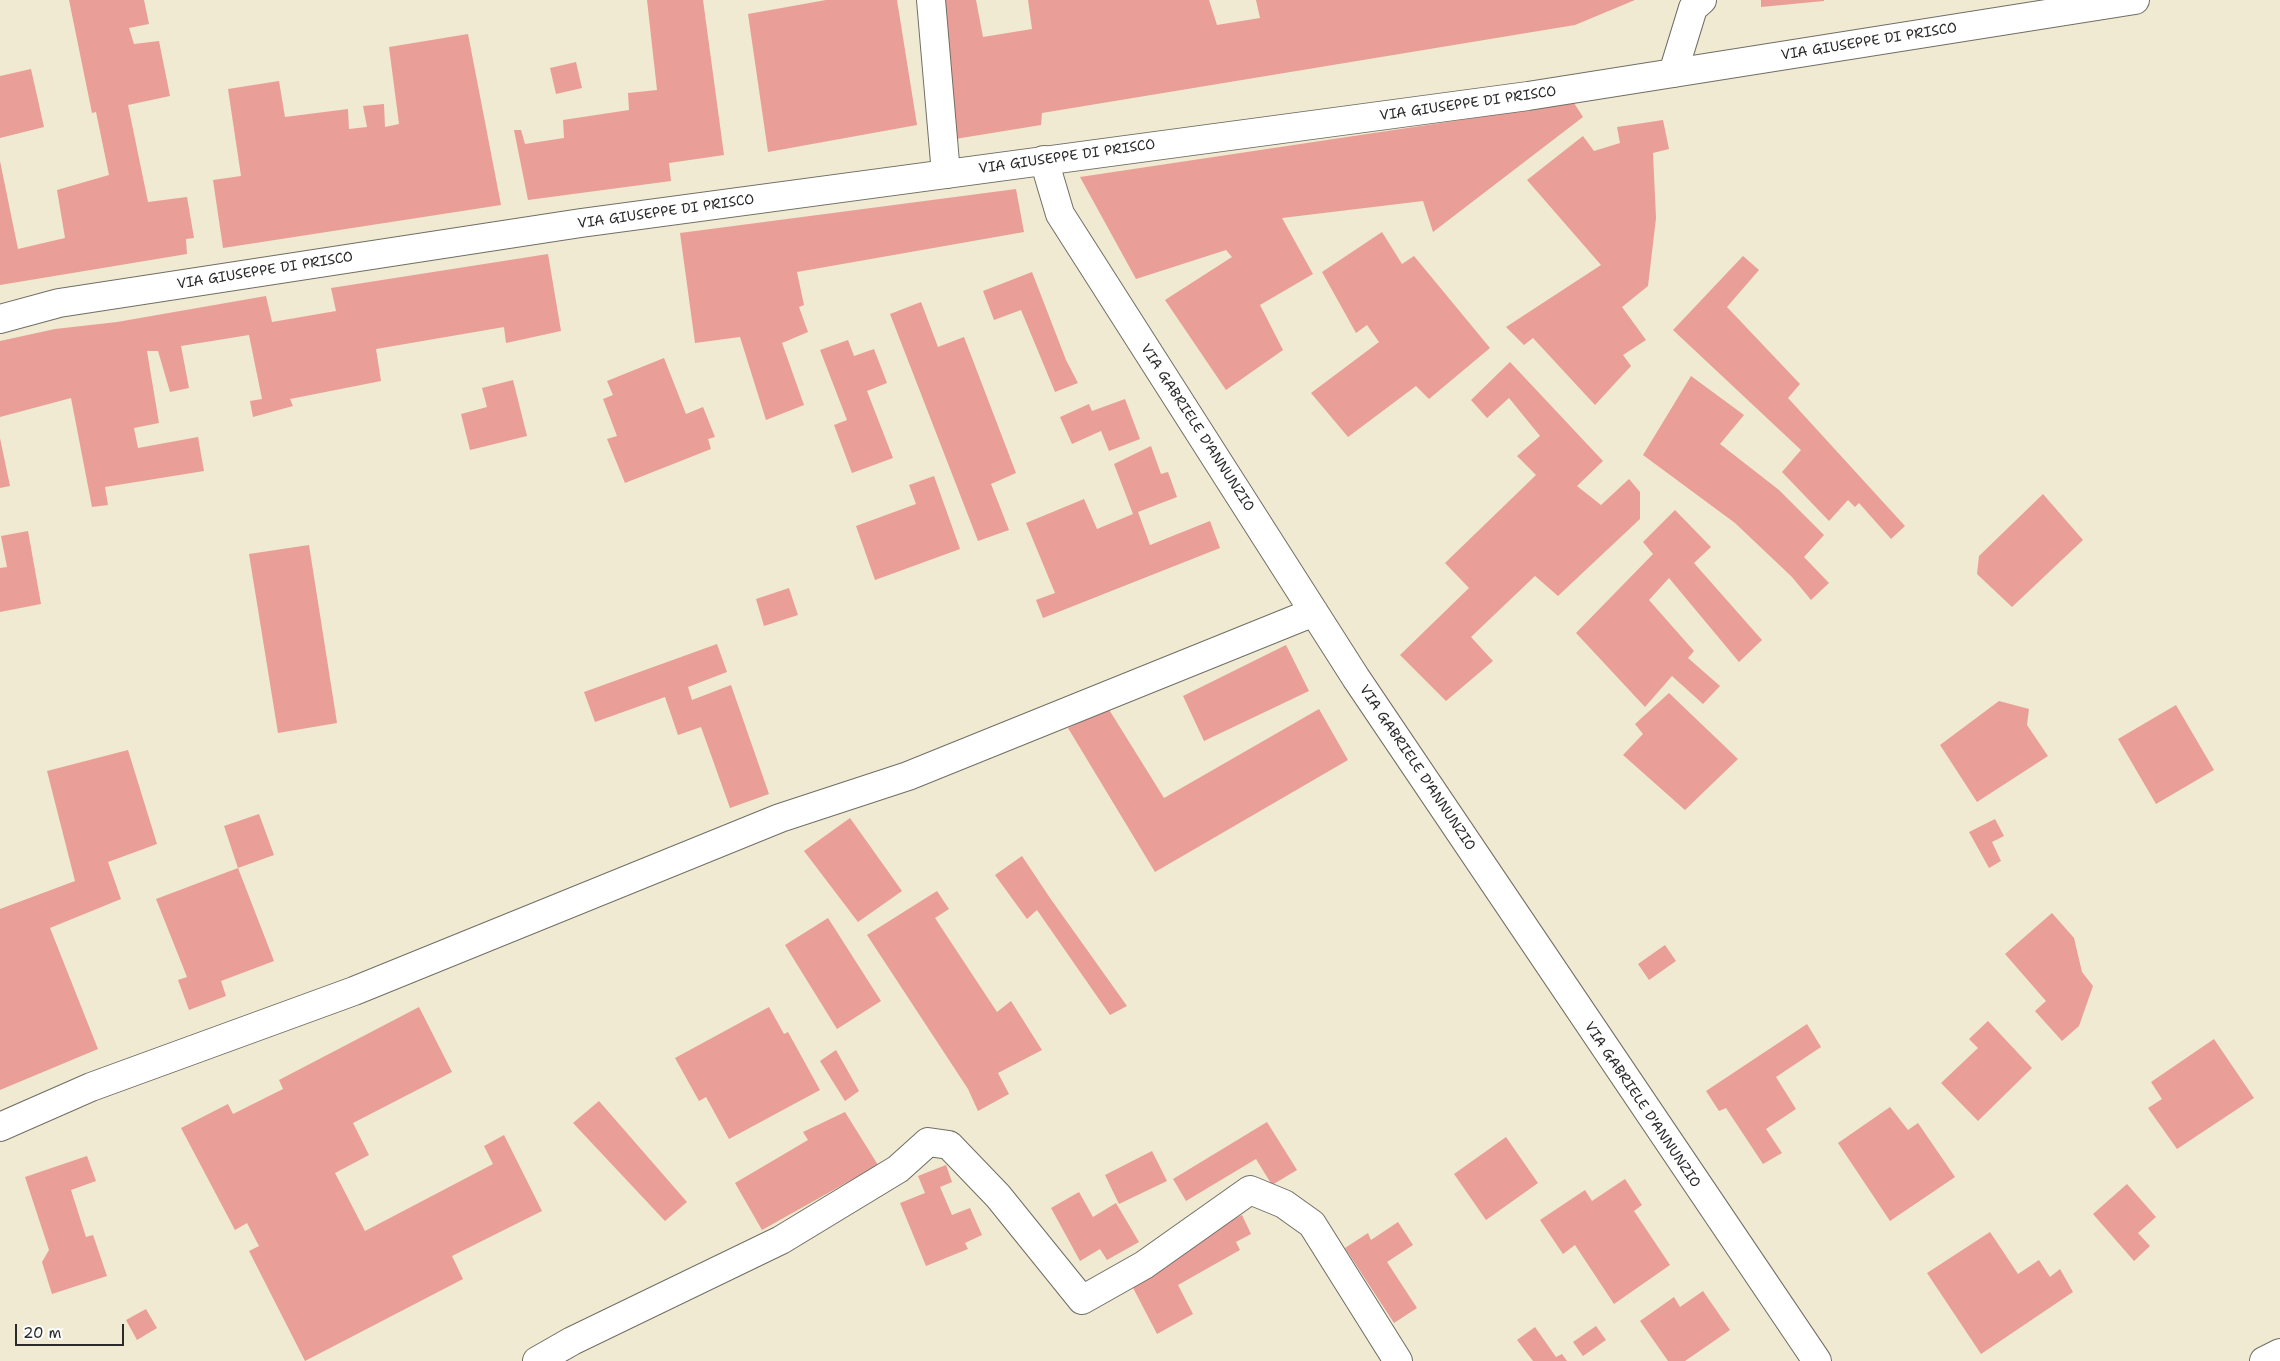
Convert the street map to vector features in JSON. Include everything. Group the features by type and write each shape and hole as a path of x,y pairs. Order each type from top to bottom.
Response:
{"street":[{"path":"931,0 946,174"},
{"path":"1673,73 1693,8 1702,0"},
{"name":"VIA GIUSEPPE DI PRISCO","path":"0,319 59,303 473,239 1044,160 1528,96 2135,0"},
{"name":"VIA GABRIELE D'ANNUNZIO","path":"1044,160 1060,214 1314,612 1670,1146 1816,1361"},
{"path":"0,1127 90,1087 354,991 780,818 908,776 1314,612"},
{"path":"537,1361 572,1341 781,1240 898,1169 928,1142 948,1145 992,1190 1082,1300 1144,1265 1250,1190 1284,1204 1312,1224 1398,1361"},
{"path":"2264,1361 2280,1353"}],"building":[{"path":"69,0 144,0 149,24 129,28 134,44 159,41 170,96 128,105 148,202 187,197 194,238 186,239 187,254 0,285 0,161 18,249 65,238 57,190 109,175 96,112 92,113"},
{"path":"647,0 703,0 724,155 669,163 671,181 528,200 514,130 521,130 525,144 564,138 563,120 629,110 628,93 657,90"},
{"path":"826,0 897,0 917,125 768,152 748,14"},
{"path":"939,0 976,0 983,37 1032,29 1028,0 1209,0 1217,25 1260,18 1256,0 1635,0 1575,25 1042,113 1041,125 955,139"},
{"path":"1761,0 1824,0 1824,1 1761,7"},
{"path":"468,34 501,205 223,248 213,180 241,176 228,89 279,81 285,117 348,109 349,129 367,127 363,106 384,104 385,127 399,124 389,47"},
{"path":"576,62 582,88 556,94 550,68"},
{"path":"31,69 44,127 0,138 0,76"},
{"path":"1574,103 1583,117 1433,232 1423,201 1282,218 1313,274 1260,305 1283,350 1226,390 1165,300 1232,257 1226,250 1136,279 1080,177"},
{"path":"1663,120 1669,149 1653,153 1656,218 1648,286 1622,307 1646,340 1623,355 1631,366 1595,405 1533,338 1524,345 1506,327 1601,265 1527,180 1583,136 1594,151 1620,143 1617,127"},
{"path":"1016,189 1024,232 797,272 804,305 799,307 808,332 782,343 804,405 766,420 740,337 695,343 680,233"},
{"path":"1382,232 1402,264 1414,256 1490,348 1429,399 1416,386 1348,437 1311,393 1379,342 1367,325 1356,333 1322,272"},
{"path":"548,254 561,331 506,343 504,327 376,349 381,381 290,399 293,406 253,417 250,401 262,399 249,335 181,346 189,388 170,392 158,351 147,351 159,423 134,428 138,448 198,437 204,471 105,487 108,505 92,507 71,398 0,417 0,341 55,329 117,322 266,296 272,322 336,311 331,288"},
{"path":"1743,256 1759,270 1727,307 1800,384 1788,398 1905,526 1891,539 1859,503 1855,507 1848,500 1829,521 1782,472 1801,450 1673,330"},
{"path":"1032,272 1066,360 1078,383 1055,392 1021,310 994,320 983,291"},
{"path":"921,302 938,347 964,337 1016,473 991,484 1009,530 978,541 890,314"},
{"path":"848,340 854,356 874,349 887,383 867,391 893,458 852,473 834,425 847,420 820,350"},
{"path":"664,358 686,414 703,407 715,437 708,439 711,449 625,483 607,439 617,436 603,399 613,395 607,381"},
{"path":"1510,362 1603,461 1577,486 1601,505 1629,479 1640,492 1640,519 1558,596 1535,576 1471,637 1493,661 1446,701 1400,655 1469,588 1445,563 1536,475 1517,456 1540,436 1509,398 1487,418 1471,400"},
{"path":"1691,376 1744,415 1720,444 1779,490 1824,535 1804,557 1829,583 1811,600 1792,577 1735,523 1643,455"},
{"path":"513,380 527,436 470,450 461,414 487,407 482,388"},
{"path":"1125,399 1140,439 1109,451 1101,431 1072,444 1060,417 1089,404 1092,411"},
{"path":"0,438 10,486 0,488"},
{"path":"1151,446 1161,474 1168,472 1177,497 1138,512 1150,545 1210,521 1220,548 1043,618 1036,600 1055,593 1026,523 1084,499 1097,529 1133,514 1114,464"},
{"path":"934,476 960,549 875,580 856,526 916,504 909,485"},
{"path":"2043,494 2083,540 2012,607 1977,574 1979,556"},
{"path":"1675,510 1711,547 1694,563 1762,640 1739,662 1669,578 1649,600 1694,651 1688,658 1720,686 1703,704 1672,676 1645,707 1576,633 1653,554 1643,542"},
{"path":"28,531 41,604 0,612 0,568 7,567 1,536"},
{"path":"309,545 337,723 278,733 249,554"},
{"path":"789,588 798,615 764,626 756,599"},
{"path":"717,644 727,672 688,687 692,700 731,685 769,794 730,808 701,727 678,735 665,697 595,722 584,692"},
{"path":"1286,645 1309,691 1204,741 1183,696"},
{"path":"1669,693 1738,759 1685,810 1623,755 1643,734 1635,724"},
{"path":"1999,701 2029,709 2027,725 2048,756 1977,802 1940,745"},
{"path":"2176,705 2214,770 2156,804 2118,739"},
{"path":"1108,708 1164,798 1319,709 1348,760 1155,872 1068,728"},
{"path":"128,750 157,844 108,862 121,899 50,928 98,1049 0,1090 0,909 75,881 47,771"},
{"path":"259,814 274,855 238,868 224,826"},
{"path":"850,818 902,891 858,922 804,851"},
{"path":"1995,819 2004,836 1992,842 2001,861 1989,868 1969,832"},
{"path":"1022,856 1127,1006 1110,1015 1037,910 1027,919 995,875"},
{"path":"238,868 274,961 221,981 226,996 189,1010 178,980 187,977 156,899"},
{"path":"937,891 949,909 935,918 997,1012 1011,1001 1042,1050 998,1073 1009,1094 978,1111 968,1089 867,935"},
{"path":"2052,913 2074,938 2082,972 2093,986 2079,1026 2062,1041 2035,1011 2046,1001 2005,954"},
{"path":"828,918 881,1001 837,1029 785,945"},
{"path":"1665,945 1676,961 1649,980 1638,964"},
{"path":"419,1007 452,1072 353,1123 369,1155 335,1173 365,1231 493,1164 484,1146 504,1135 542,1211 452,1256 463,1279 305,1361 249,1251 259,1246 247,1223 235,1230 181,1128 228,1104 233,1114 283,1089 279,1080"},
{"path":"769,1007 784,1034 788,1032 820,1090 729,1139 706,1097 699,1101 675,1058"},
{"path":"1988,1021 2032,1068 1978,1121 1941,1083 1978,1048 1969,1039"},
{"path":"1807,1024 1821,1047 1776,1077 1796,1109 1766,1129 1782,1153 1763,1164 1726,1108 1719,1111 1706,1091"},
{"path":"2214,1039 2254,1098 2177,1149 2148,1108 2162,1099 2151,1082"},
{"path":"836,1050 859,1091 845,1101 820,1061"},
{"path":"599,1101 687,1202 665,1221 573,1123"},
{"path":"1890,1107 1908,1130 1918,1123 1955,1177 1890,1221 1838,1143"},
{"path":"845,1112 878,1165 762,1230 735,1183 808,1140 803,1132"},
{"path":"1267,1122 1297,1170 1272,1185 1256,1159 1186,1201 1173,1179"},
{"path":"1506,1137 1538,1183 1486,1220 1454,1174"},
{"path":"1152,1151 1167,1181 1119,1204 1105,1175"},
{"path":"87,1156 96,1181 71,1190 86,1237 93,1235 107,1276 52,1294 42,1262 49,1250 25,1177"},
{"path":"946,1165 952,1182 940,1187 952,1215 970,1208 982,1235 965,1243 968,1249 926,1266 900,1203 925,1193 918,1176"},
{"path":"1625,1179 1642,1205 1634,1211 1670,1265 1614,1304 1575,1245 1563,1254 1540,1220 1585,1190 1592,1201"},
{"path":"2127,1184 2156,1217 2138,1233 2150,1246 2134,1261 2093,1214"},
{"path":"1079,1192 1093,1217 1116,1203 1139,1242 1107,1260 1100,1249 1080,1261 1051,1208"},
{"path":"1242,1215 1251,1234 1236,1242 1240,1250 1178,1285 1193,1314 1157,1334 1130,1282 1201,1234"},
{"path":"1398,1222 1413,1245 1387,1262 1417,1308 1394,1323 1345,1248 1368,1233 1371,1240"},
{"path":"1990,1232 2018,1274 2039,1260 2050,1277 2060,1269 2073,1292 1981,1354 1927,1273"},
{"path":"1703,1291 1730,1330 1685,1361 1668,1361 1640,1321 1674,1297 1680,1307"},
{"path":"146,1309 157,1328 137,1340 126,1320"},
{"path":"1596,1326 1606,1340 1583,1356 1573,1342"},
{"path":"1535,1327 1556,1357 1562,1354 1567,1361 1533,1361 1517,1340"}]}
